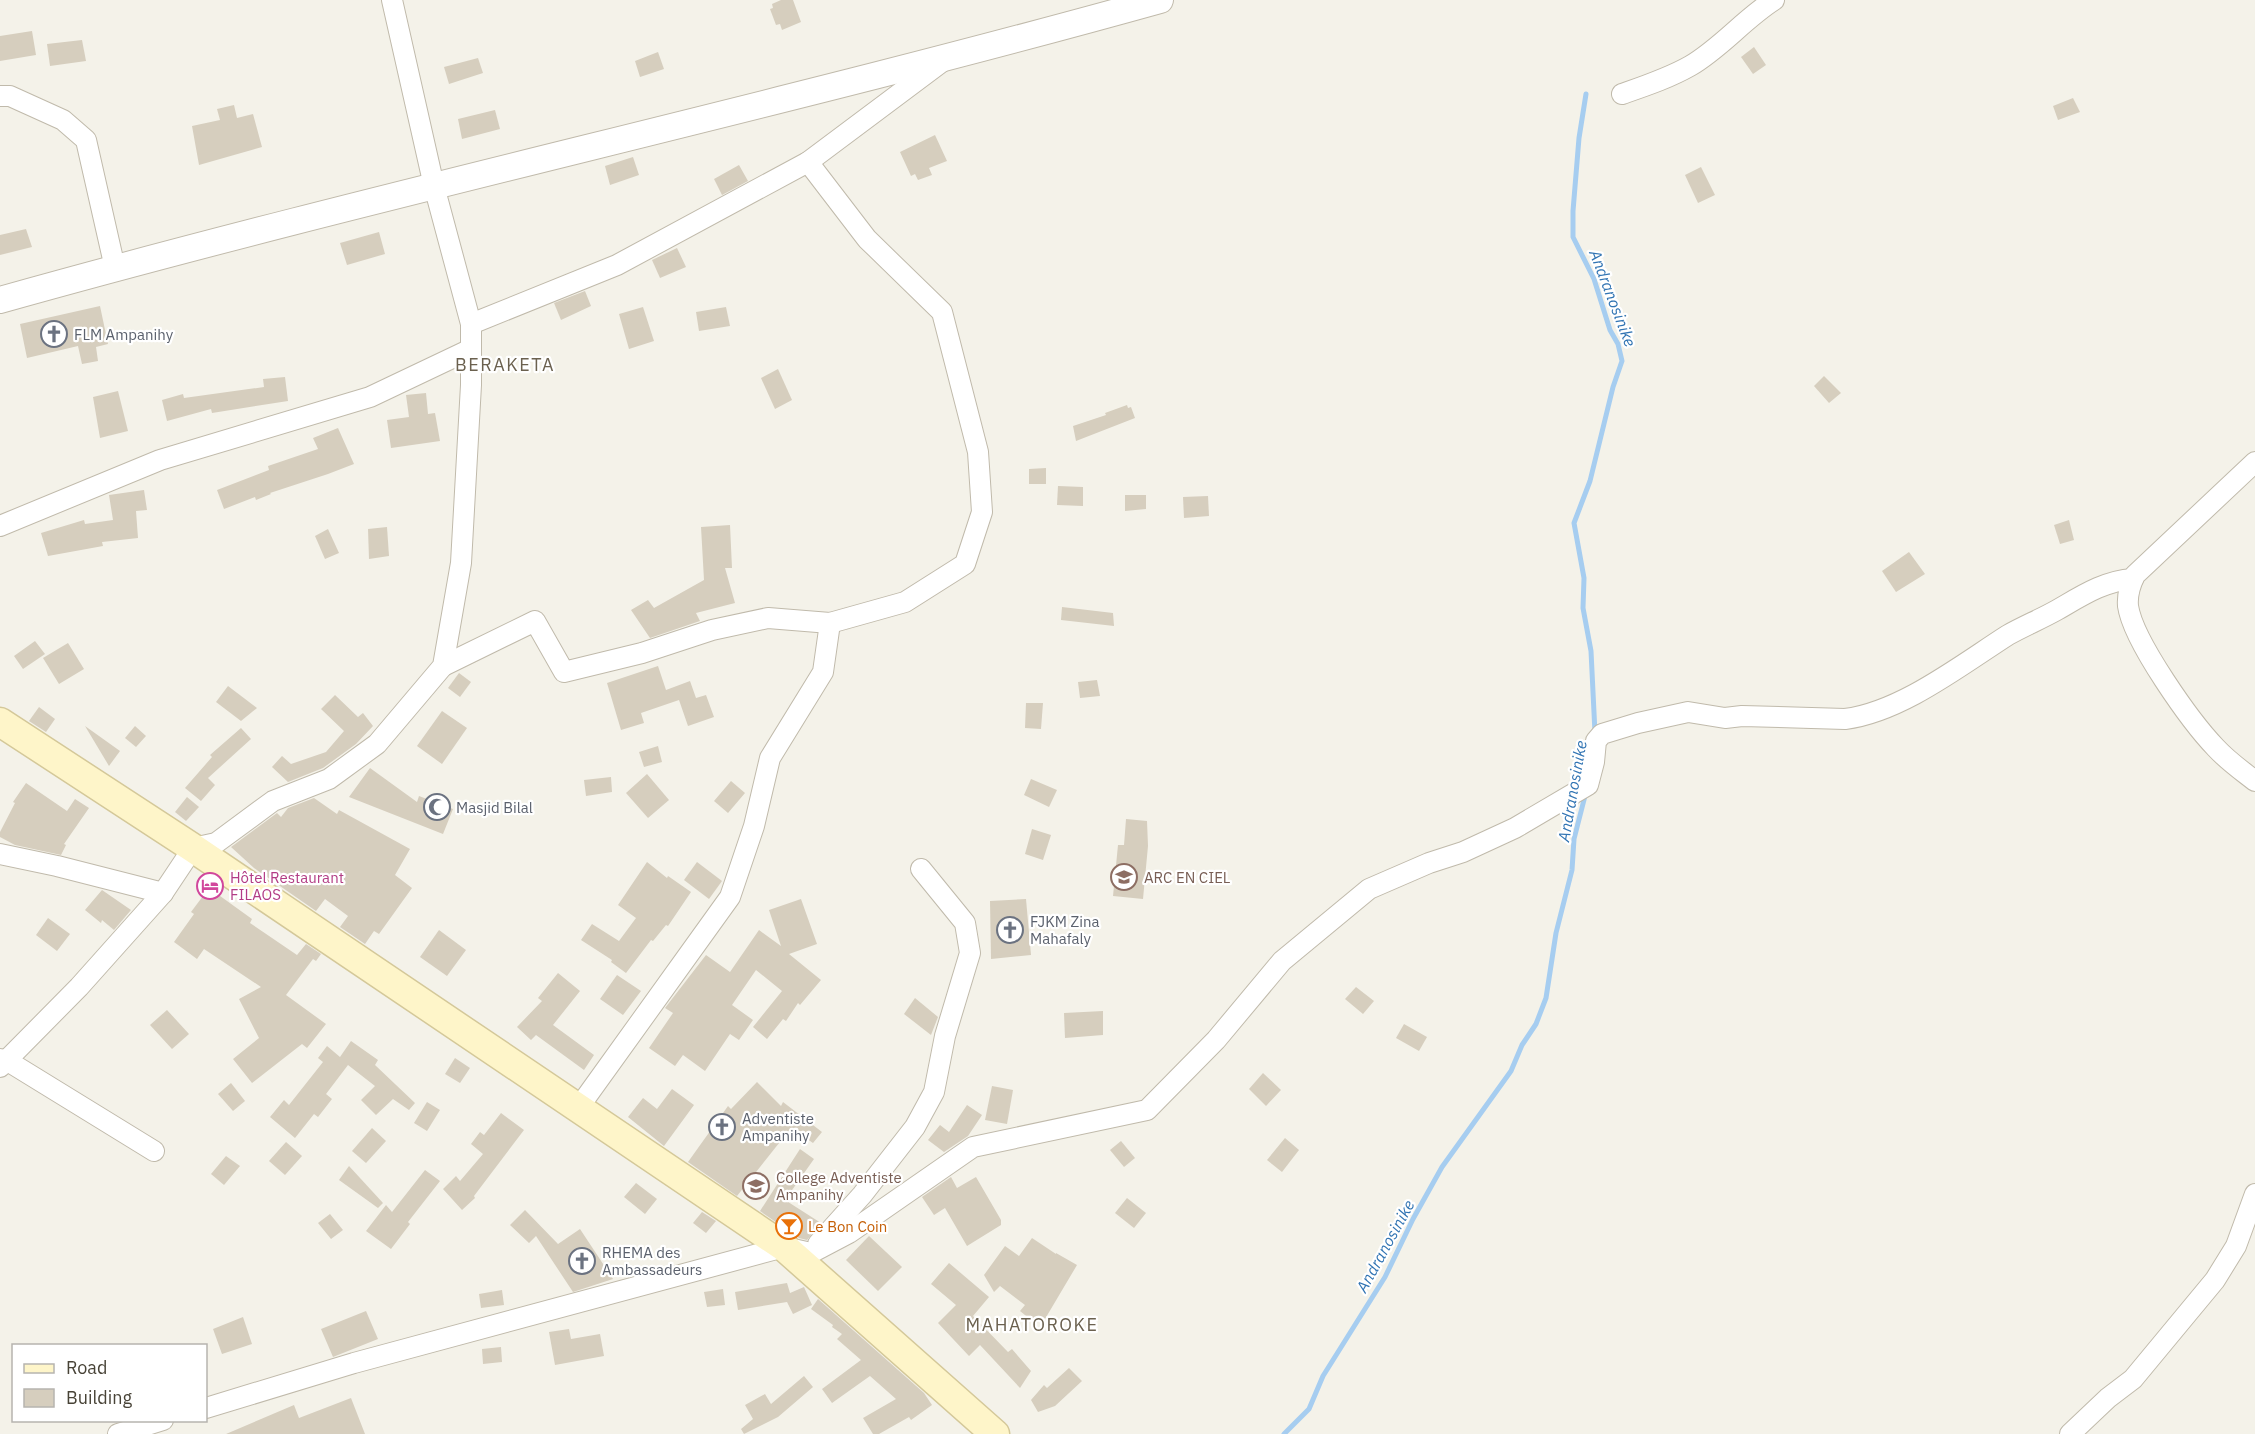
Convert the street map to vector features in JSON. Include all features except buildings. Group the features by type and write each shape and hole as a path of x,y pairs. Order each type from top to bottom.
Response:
{"main road":[{"path":"0,722 193,848 784,1247 995,1434"}],"street":[{"path":"392,0 434,186 471,324 471,385 461,563 443,666"},
{"path":"0,300 115,268 948,57 1160,0"},
{"path":"1622,94 1691,65 1774,0"},
{"path":"471,324 617,265 808,162 948,57"},
{"path":"0,96 10,96 63,120 86,140 115,268"},
{"path":"154,1151 2,1062 79,987 163,893 193,848 216,843 273,801 329,779 377,744 443,666 535,621 564,672 642,653 712,630 768,618 830,623 904,602 965,564 982,512 978,452 942,312 867,239 808,162"},
{"path":"0,526 160,460 370,397 471,349"},
{"path":"2255,462 2147,562 2133,579 2129,588 2128,606 2145,649 2207,738 2232,764 2255,781"},
{"path":"207,1408 354,1363 784,1247 811,1253 849,1233 973,1147 1147,1110 1216,1040 1282,961 1369,889 1429,863 1463,852 1515,828 1588,784 1594,762 1596,741 1602,734 1688,712 1725,718 1742,716 1859,718 1902,700 2010,634 2093,589 2106,583 2133,579"},
{"path":"579,1107 730,897 754,826 770,758 823,672 830,623"},
{"path":"0,854 163,893"},
{"path":"811,1253 861,1195 915,1126 934,1092 945,1036 970,953 964,923 921,869"},
{"path":"2070,1434 2108,1398 2133,1379 2216,1280 2236,1246 2255,1194"},
{"path":"118,1434 157,1422"}],"waterway":[{"name":"Andranosinike","path":"1586,94 1579,138 1573,237 1594,279 1622,361 1613,387 1590,481 1574,523 1584,578 1583,608 1591,651 1595,733"},
{"name":"Andranosinike","path":"1284,1434 1309,1409 1323,1376 1385,1277 1413,1219 1442,1167 1511,1071 1522,1045 1536,1024 1546,998 1556,933 1572,870 1574,839 1586,792"}],"place":[{"name":"FLM Ampanihy","path":"54,334"},
{"name":"Masjid Bilal","path":"437,807"},
{"name":"ARC EN CIEL","path":"1124,877"},
{"name":"Hôtel Restaurant FILAOS","path":"210,886"},
{"name":"FJKM Zina Mahafaly","path":"1010,930"},
{"name":"Adventiste Ampanihy","path":"722,1127"},
{"name":"College Adventiste Ampanihy","path":"756,1186"},
{"name":"Le Bon Coin","path":"789,1226"},
{"name":"RHEMA des Ambassadeurs","path":"582,1261"}],"district":[{"name":"BERAKETA","path":"505,364"},
{"name":"MAHATOROKE","path":"1032,1324"}]}
